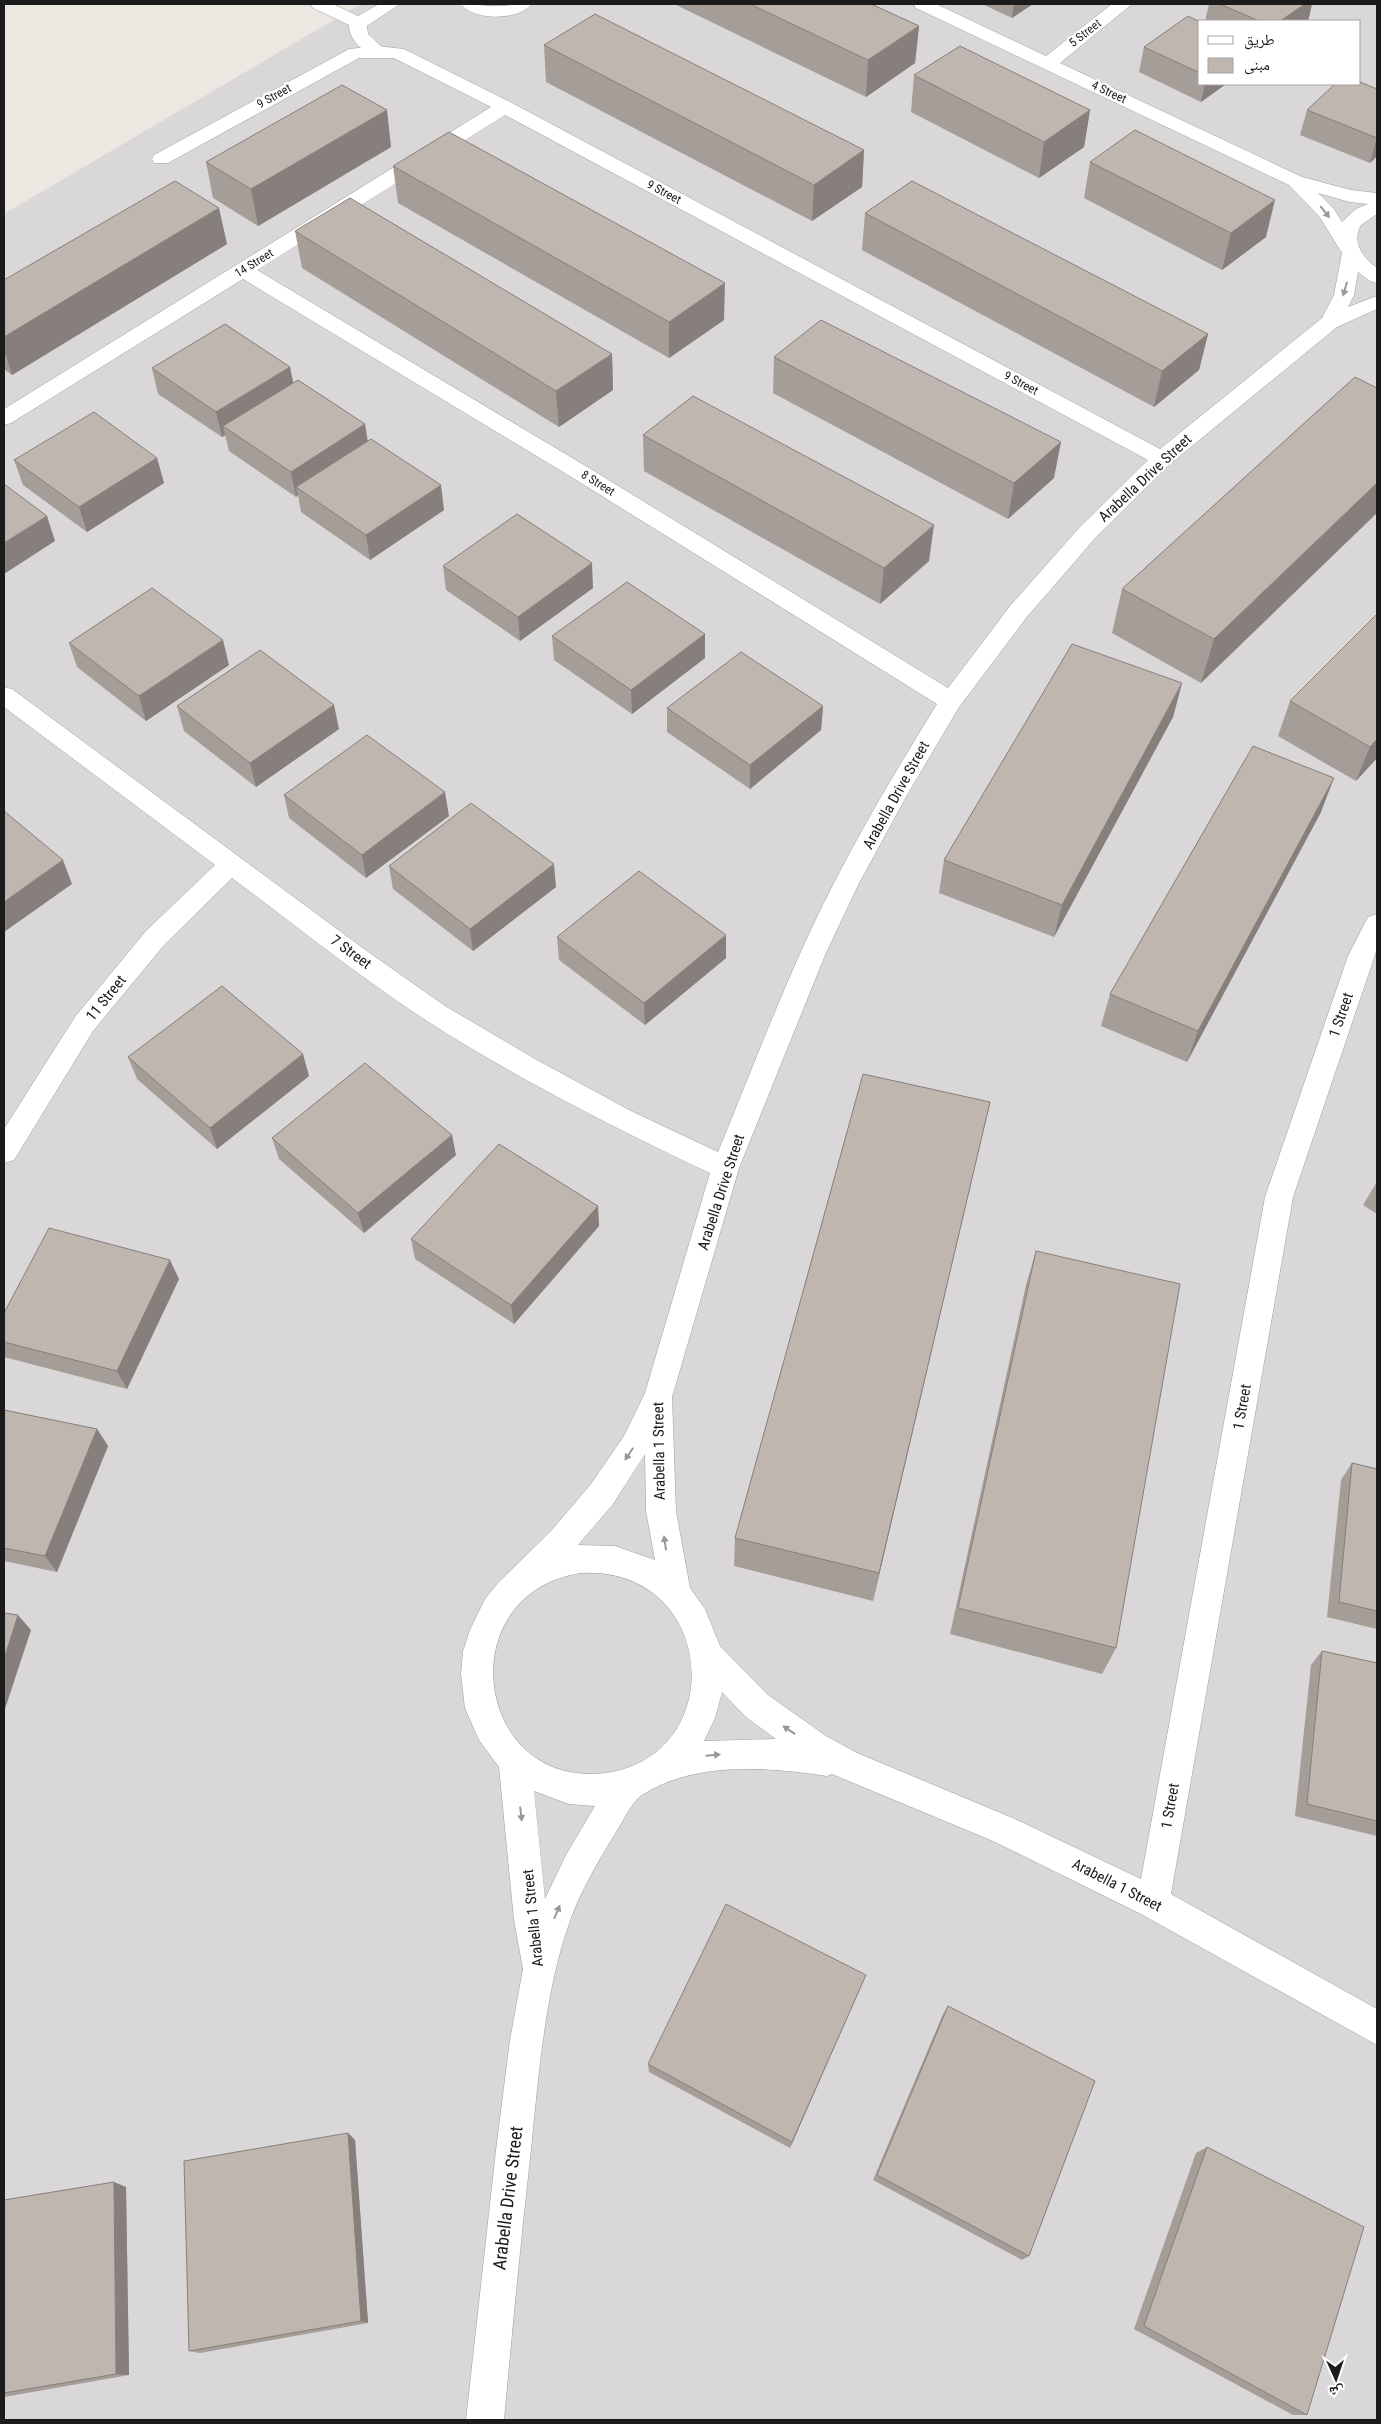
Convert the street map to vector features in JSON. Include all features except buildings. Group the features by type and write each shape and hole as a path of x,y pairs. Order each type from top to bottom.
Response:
{"street":[{"path":"319,4 358,23"},
{"path":"377,51 357,34 356,28 358,23 391,4"},
{"path":"470,4 489,12 499,13 509,11 522,4"},
{"name":"4 Street","path":"922,4 1295,181"},
{"name":"5 Street","path":"1048,63 1123,4"},
{"name":"9 Street","path":"161,159 355,53 377,51 398,53 505,107 1162,459"},
{"name":"14 Street","path":"4,418 505,107"},
{"path":"1295,181 1350,196 1377,200"},
{"path":"1295,181 1327,213 1350,251 1363,268 1377,277"},
{"path":"1330,322 1344,295 1350,251 1346,234 1353,221 1366,210 1377,207"},
{"name":"8 Street","path":"243,270 582,473 951,701"},
{"path":"1330,322 1377,302"},
{"name":"Arabella Drive Street","path":"659,1394 725,1168 816,947 898,790 951,701 1024,605 1088,532 1162,459 1330,322"},
{"name":"7 Street","path":"4,696 232,863 355,956 436,1013 543,1077 622,1119 725,1168"},
{"name":"11 Street","path":"4,1152 84,1024 155,938 232,863"},
{"name":"1 Street","path":"1153,1902 1280,1197 1369,961 1377,924"},
{"name":"Arabella 1 Street","path":"659,1394 634,1446 602,1494 563,1540 518,1585 485,1624 472,1675 482,1725 515,1765 550,1784 590,1789 630,1782 665,1763 710,1755 755,1753 801,1756 846,1764"},
{"name":"Arabella 1 Street","path":"659,1394 661,1511 675,1590"},
{"name":"Arabella 1 Street","path":"518,1585 556,1565 598,1559 640,1568 675,1590 698,1620 710,1656 708,1695 692,1732 665,1763"},
{"name":"Arabella 1 Street","path":"710,1656 757,1706 814,1748 846,1764 1004,1830 1153,1902 1377,2028"},
{"name":"Arabella 1 Street","path":"515,1765 531,1920 540,1976"},
{"name":"Arabella 1 Street","path":"540,1976 553,1922 574,1873 600,1826 630,1782"},
{"name":"Arabella Drive Street","path":"485,2420 501,2249 524,2067 540,1976"}],"shaded area":[{"path":"361,4 1377,4 1377,2420 4,2420 4,214"}]}
